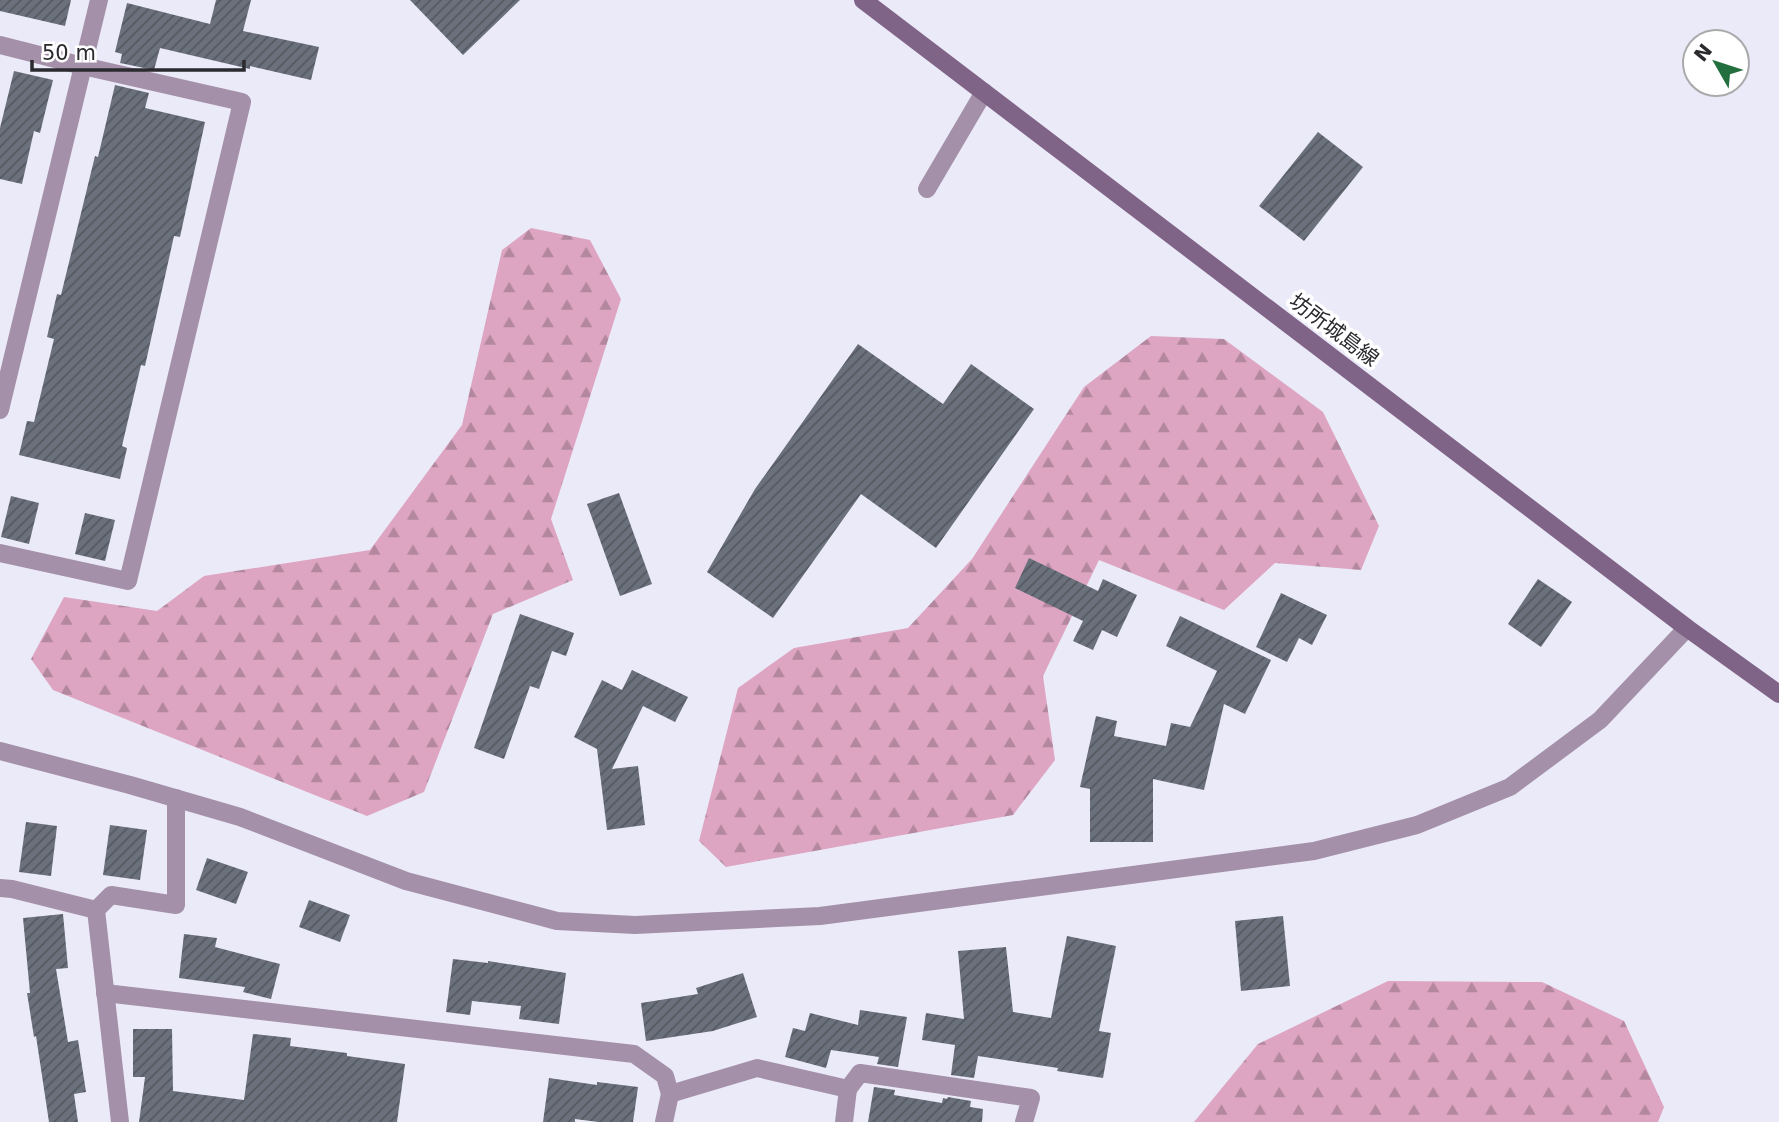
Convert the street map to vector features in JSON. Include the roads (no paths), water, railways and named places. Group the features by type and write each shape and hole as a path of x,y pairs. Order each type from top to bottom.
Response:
{"main road":[{"name":"坊所城島線","path":"863,0 1687,628 1779,695"}],"street":[{"path":"0,410 99,0"},
{"path":"0,45 242,102 128,581 0,552"},
{"path":"927,189 984,92"},
{"path":"0,751 240,817 406,881 557,921 635,925 820,916 1314,850 1417,825 1510,788 1600,720 1687,628"},
{"path":"96,910 111,895 176,905 176,798"},
{"path":"0,888 96,910"},
{"path":"96,910 120,1122"},
{"path":"105,993 634,1054 665,1076 670,1094 664,1122"},
{"path":"670,1094 757,1068 848,1089"},
{"path":"844,1122 848,1089 860,1073 1031,1098 1024,1122"}]}
